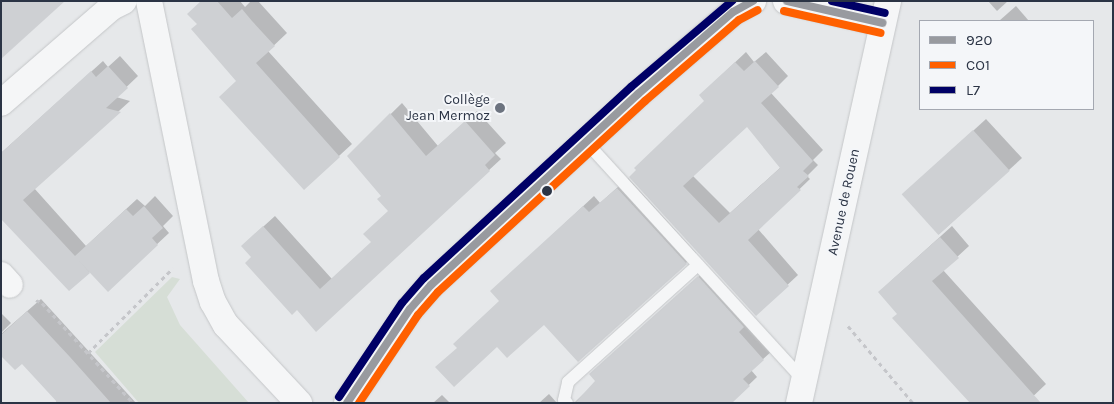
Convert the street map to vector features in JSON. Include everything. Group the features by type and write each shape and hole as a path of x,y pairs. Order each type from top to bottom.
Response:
{"street":[{"path":"1,104 112,8 124,1"},
{"path":"150,1 206,281 213,302 226,325 299,403"},
{"path":"347,403 419,297 586,142 733,12 753,1"},
{"path":"786,1 886,12"},
{"name":"Avenue de Rouen","path":"802,392 886,12"}],"lane":[{"path":"586,142 698,265 802,392"},
{"path":"566,403 564,400 568,382 698,265"}],"path":[{"path":"88,353 198,242"},
{"path":"6,280 42,303 132,403"},
{"path":"823,297 913,403"}],"shaded area":[{"path":"172,277 180,279 167,297 180,325 249,403 139,403 95,352"}],"building":[{"path":"1,1 65,1 1,59"},
{"path":"201,1 217,1 232,18 242,9 275,46 256,63 340,157 304,190 219,97 236,81 191,29 197,24 187,14"},
{"path":"755,61 779,87 761,103 813,161 803,171 809,176 797,187 801,190 748,240 789,286 756,316 629,177 636,170 634,168 704,101 699,95 735,62 744,71","holes":["747,127 780,168 719,223 683,186"]},
{"path":"108,66 128,88 106,108 121,112 23,200 75,256 126,209 133,216 144,206 163,228 152,238 158,245 108,292 78,260 90,273 69,291 1,219 1,153 91,71 96,77"},
{"path":"390,113 426,156 465,121 495,155 485,165 490,171 316,332 297,310 292,315 245,263 251,257 241,246 263,226 320,289 371,242 363,234 388,211 377,199 381,196 347,156"},
{"path":"973,130 1010,171 938,235 902,194"},
{"path":"617,188 687,264 578,362 544,325 507,358 497,347 454,387 435,367 457,348 453,344 499,301 490,291 583,206 589,212"},
{"path":"940,237 959,258 932,281 1041,403 970,403 892,318 897,314 878,292"},
{"path":"698,276 744,327 739,332 764,360 743,379 750,386 732,403 575,403 595,381 589,374"},
{"path":"27,311 111,403 58,403 22,364 15,370 1,356 1,335"}],"transit line":[{"name":"L7","path":"339,397 402,303 424,278 631,87 732,1"},
{"name":"920","path":"347,403 410,309 431,285 638,94 733,12 753,1"},
{"name":"920","path":"787,1 883,23"},
{"name":"L7","path":"832,1 885,13"},
{"name":"CO1","path":"359,403 418,315 438,292 645,101 739,20 758,10"},
{"name":"CO1","path":"784,11 881,33"}],"place":[{"name":"Collège Jean Mermoz","path":"500,108"}]}
